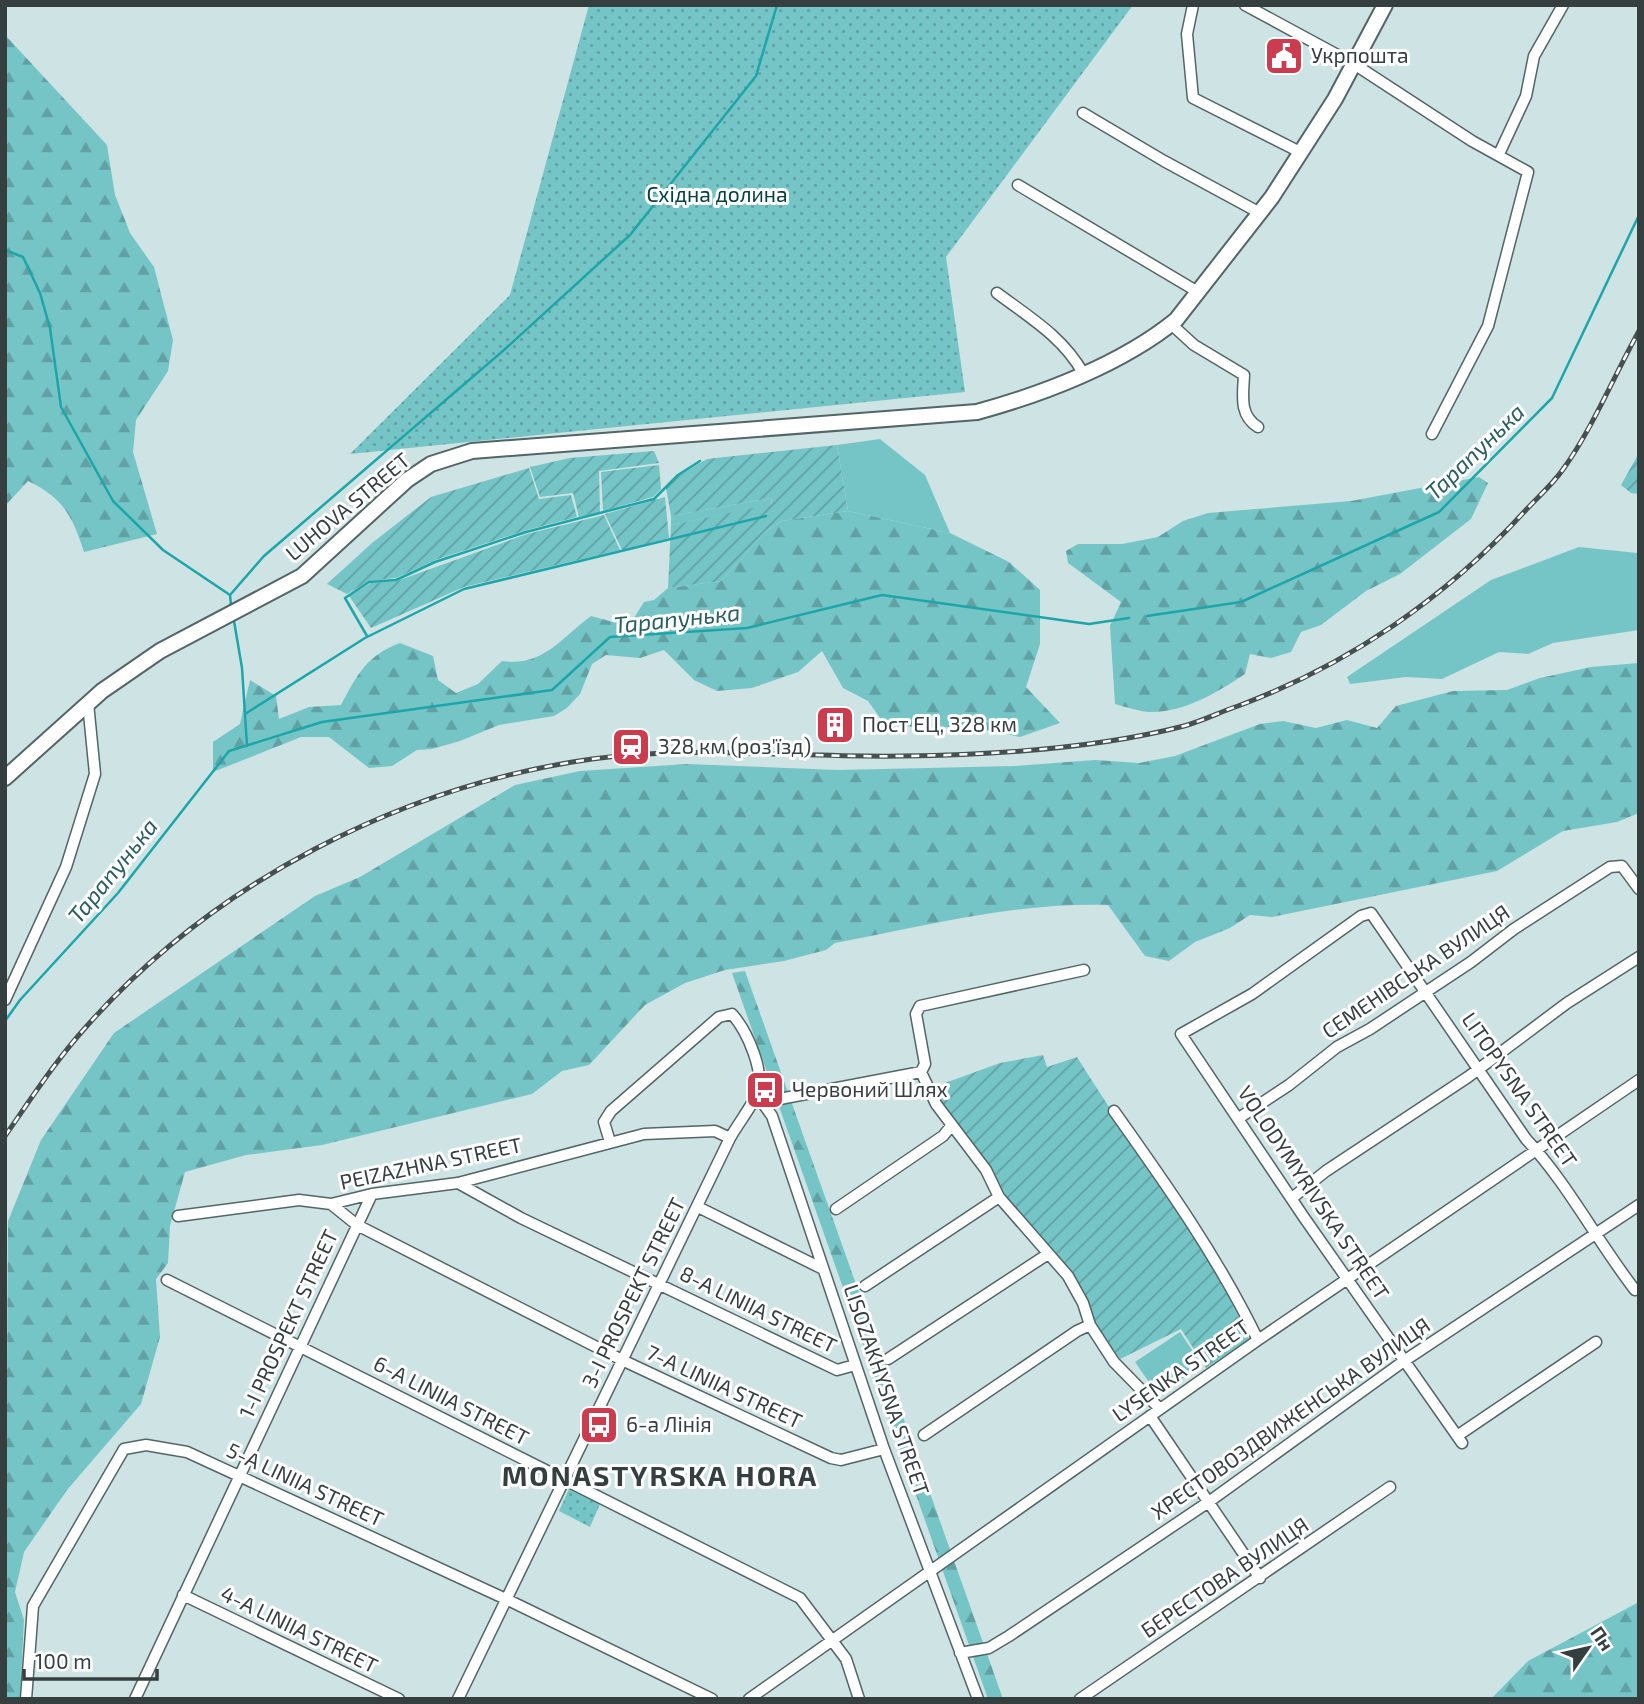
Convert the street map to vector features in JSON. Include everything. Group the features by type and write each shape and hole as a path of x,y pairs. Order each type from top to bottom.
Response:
{"street":[{"path":"1193,5 1187,34 1193,98 1300,152"},
{"path":"1245,5 1354,64 1472,141 1528,172 1488,326 1432,434"},
{"name":"LUHOVA STREET","path":"5,778 88,703 160,651 302,576 407,480 432,464 472,451 977,412 1019,401 1157,336 1198,292 1260,213 1354,64 1385,5"},
{"path":"1499,154 1526,96 1534,56 1563,5"},
{"path":"1083,113 1164,162 1260,213"},
{"path":"1018,185 1198,292"},
{"path":"997,293 1071,351 1083,373"},
{"path":"1171,324 1194,345 1244,375 1243,407 1247,421 1258,427"},
{"path":"5,1000 66,867 95,774 88,703"},
{"name":"СЕМЕНІВСЬКА ВУЛИЦЯ","path":"1239,1118 1289,1085 1337,1047 1370,1029 1471,962 1514,929 1617,864 1639,888"},
{"name":"LITOPYSNA STREET","path":"1181,1034 1252,994 1361,916 1371,913 1635,1290"},
{"path":"1292,1198 1326,1171 1479,1068 1567,1003 1639,957"},
{"path":"1084,970 920,1006 916,1014 923,1068 936,1104 986,1170 999,1197 1078,1291 1090,1325 1114,1362 1160,1409"},
{"name":"LISOZAKHYSNA STREET","path":"610,1142 604,1122 611,1111 719,1017 732,1014 741,1024 759,1079 761,1098 772,1116 884,1449 978,1699"},
{"name":"VOLODYMYRIVSKA STREET","path":"1181,1034 1460,1440 1596,1342"},
{"path":"761,1098 923,1068"},
{"name":"LYSENKA STREET","path":"749,1699 1347,1278 1639,1080"},
{"name":"3-I PROSPEKT STREET","path":"458,1699 730,1138 761,1098"},
{"path":"1114,1111 1192,1224 1239,1301 1258,1340"},
{"path":"836,1209 943,1136 952,1125"},
{"name":"PEIZAZHNA STREET","path":"177,1216 299,1200 331,1204 372,1194 457,1182 644,1134 715,1131 730,1138"},
{"name":"8-A LINIIA STREET","path":"457,1182 521,1218 837,1370 855,1365"},
{"name":"1-I PROSPEKT STREET","path":"135,1699 372,1194"},
{"path":"865,1286 999,1197"},
{"name":"7-A LINIIA STREET","path":"331,1204 357,1225 622,1360 831,1458 841,1460 884,1449"},
{"name":"ХРЕСТОВОЗДВИЖЕНСЬКА ВУЛИЦЯ","path":"960,1653 989,1648 1009,1636 1210,1501 1404,1361 1639,1205"},
{"path":"698,1207 823,1269"},
{"path":"888,1359 1048,1254"},
{"name":"6-A LINIIA STREET","path":"167,1280 800,1598 846,1659 859,1699"},
{"path":"924,1435 1090,1325"},
{"path":"1150,1416 1260,1578"},
{"name":"5-A LINIIA STREET","path":"26,1699 33,1606 124,1449 146,1445 187,1452 508,1600 712,1699"},
{"name":"БЕРЕСТОВА ВУЛИЦЯ","path":"1080,1699 1390,1487"},
{"name":"4-A LINIIA STREET","path":"183,1595 398,1699"}],"green space":[{"name":"Східна долина","path":"589,5 1133,5 946,257 965,392 350,454 510,295"},
{"path":"5,35 107,145 115,195 130,233 154,267 173,340 168,371 136,420 133,452 157,534 84,552 65,509 40,487 28,481 5,506"},
{"path":"880,439 925,475 950,533 848,511 837,445"},
{"path":"837,445 848,511 782,521 766,531 721,581 668,588 671,525 772,504 771,498 671,516 666,488 679,475 707,459"},
{"path":"654,451 659,463 599,471 600,512 579,517 573,493 540,497 530,467 570,458"},
{"path":"1639,453 1639,494 1631,493 1621,485"},
{"path":"659,465 661,489 653,497 603,511 601,472"},
{"path":"529,468 539,499 571,495 577,517 438,559 396,578 369,581 347,594 327,584 372,543 431,497"},
{"path":"1479,477 1488,483 1471,519 1400,574 1366,591 1321,625 1301,632 1291,652 1271,658 1250,654 1245,674 1211,695 1174,709 1148,712 1115,704 1110,626 1121,602 1068,563 1066,551 1078,544 1122,544 1158,537 1183,521 1208,513 1351,501"},
{"path":"665,497 669,538 622,550 605,514"},
{"path":"771,498 772,505 671,525 671,516"},
{"path":"848,511 950,533 1009,562 1040,590 1040,644 1026,687 1060,723 1020,737 966,726 934,728 885,725 868,701 843,688 822,651 798,672 752,688 717,691 694,680 664,650 640,658 606,655 592,664 580,694 567,708 554,716 499,725 460,741 417,750 392,766 369,768 329,737 301,737 213,772 213,742 240,724 250,680 276,696 279,719 309,707 341,705 364,667 379,654 400,643 433,656 438,680 456,693 478,684 502,661 529,660 551,649 591,616 613,622 634,618 644,602 654,600 668,588 721,581 766,531 782,521"},
{"path":"604,515 620,550 464,587 371,628 349,596 371,583 397,581 527,534"},
{"path":"1579,547 1637,553 1639,630 1553,643 1528,654 1499,652 1442,679 1406,677 1350,684 1347,677 1491,580"},
{"path":"1639,663 1639,813 1617,822 1563,831 1497,871 1272,917 1250,915 1230,928 1195,942 1169,961 1145,956 1108,905 1005,911 835,943 826,950 784,961 725,970 685,983 645,1005 589,1065 562,1071 532,1094 322,1145 246,1155 185,1172 170,1226 168,1263 156,1279 160,1337 141,1404 67,1490 24,1552 15,1592 24,1620 20,1699 5,1699 8,1221 41,1140 114,1033 315,896 360,877 515,785 580,771 687,764 838,770 1015,766 1095,760 1139,763 1175,756 1260,724 1283,721 1316,728 1347,720 1377,728 1396,706 1453,691 1507,690 1540,678 1591,667"},
{"path":"745,971 1003,1699 988,1699 732,973"},
{"path":"1043,1055 1047,1067 1077,1057 1190,1230 1231,1302 1249,1339 1206,1368 1181,1329 1120,1359 1095,1324 1084,1294 1002,1194 946,1112 934,1087 1000,1063"},
{"path":"1180,1332 1202,1365 1158,1395 1135,1362"},
{"path":"569,1489 600,1504 590,1527 559,1511"},
{"path":"1639,1602 1639,1699 1491,1699 1528,1661"}],"waterway":[{"name":"Тарапунька","path":"231,605 230,595 264,556 504,350 630,235 756,76 777,5"},
{"name":"Тарапунька","path":"1147,616 1241,602 1439,512 1552,398 1639,215"},
{"path":"5,250 23,257 40,293 50,328 61,407 113,501 163,550 230,595"},
{"path":"367,636 345,598 369,582 396,580 435,562 526,532 654,499 678,475 700,461"},
{"path":"245,714 365,638 464,589 766,516"},
{"name":"Тарапунька","path":"5,1021 20,1000 118,893 229,751 322,722 552,690 610,637 747,628 882,595 1089,624 1129,618"},
{"name":"Тарапунька","path":"234,621 242,668 247,746"}],"railway":[{"path":"5,1136 54,1066 86,1027 137,975 192,928 252,886 315,849 382,817 450,792 521,772 631,755 709,752 937,755 1008,752 1117,740 1191,724 1279,689 1318,670 1393,626 1428,600 1494,543 1555,480 1584,436 1639,331"}],"place":[{"name":"Укрпошта","path":"1284,56"},
{"name":"Пост ЕЦ, 328 км","path":"835,725"},
{"name":"328 км (роз'їзд)","path":"631,747"},
{"name":"Червоний Шлях","path":"765,1090"},
{"name":"6-а Лінія","path":"599,1425"}],"district":[{"name":"MONASTYRSKA HORA","path":"660,1476"}]}
